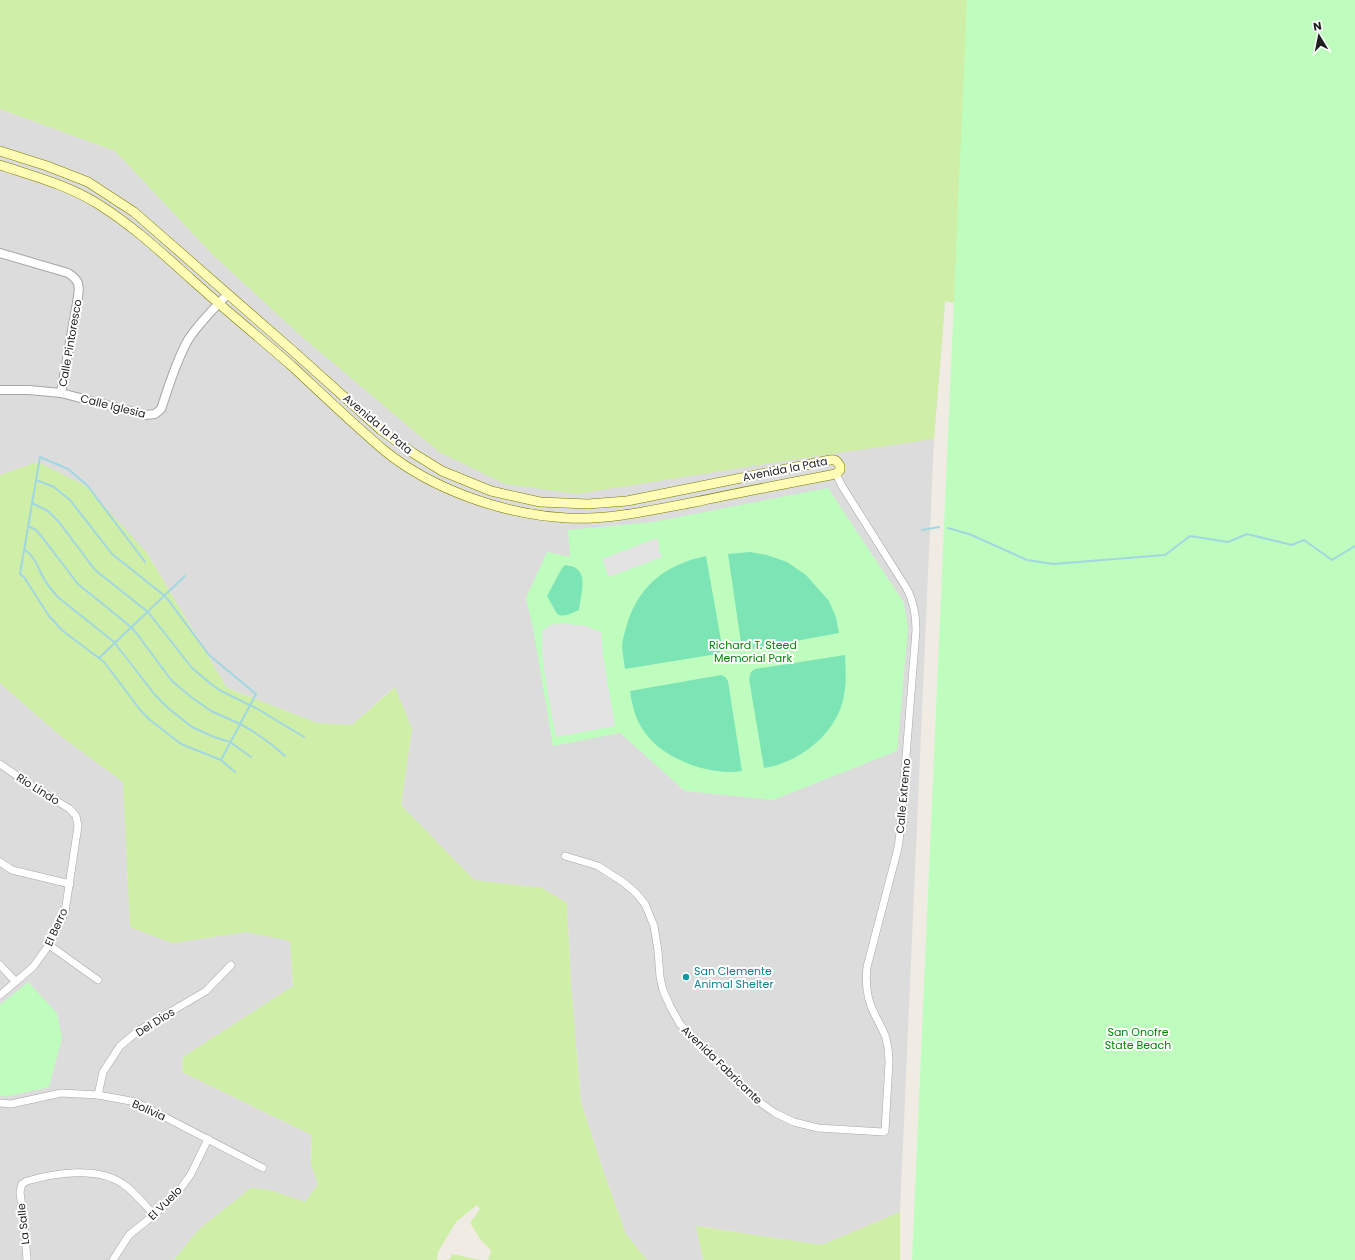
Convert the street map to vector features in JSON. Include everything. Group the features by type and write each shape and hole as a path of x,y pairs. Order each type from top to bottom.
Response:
{"main road":[{"name":"Avenida la Pata","path":"0,152 47,166 88,182 134,212 381,430 413,454 442,471 491,491 540,502 588,504 627,501 830,460 835,460 840,466 840,470 836,474 630,515 567,518 544,516 494,506 450,490 414,471 386,452 285,360 218,304 135,229 97,203 58,184 0,165"}],"street":[{"name":"Calle Pintoresco","path":"0,253 68,273 77,280 79,286 78,297 61,393"},
{"name":"Calle Iglesia","path":"0,390 29,390 61,393 145,415 155,414 161,409 185,346 197,328 228,294"},
{"name":"Calle Extremo","path":"836,474 907,589 914,604 916,617 898,848 867,967 866,976 866,986 870,1004 882,1028 889,1051 885,1131"},
{"name":"Rio Lindo","path":"0,764 33,787 70,809 76,816"},
{"name":"El Berro","path":"0,995 33,967 49,945 65,912 78,826 76,816"},
{"name":"Avenida Fabricante","path":"565,856 598,866 623,882 636,893 645,904 654,926 663,990 680,1024 758,1101 775,1113 794,1122 818,1128 885,1131"},
{"path":"0,862 12,870 70,884"},
{"path":"49,945 98,980"},
{"path":"0,965 16,982"},
{"name":"Del Dios","path":"98,1094 103,1072 120,1046 138,1031 206,991 231,965"},
{"name":"Bolivia","path":"0,1103 10,1104 61,1093 98,1094 136,1102 264,1168"},
{"name":"El Vuelo","path":"113,1260 129,1235 154,1215 181,1188 208,1139"},
{"name":"La Salle","path":"27,1260 20,1188 22,1184 27,1181 90,1173 108,1177 122,1183 131,1190 154,1215"}],"shaded area":[{"path":"0,0 956,0 950,67 952,218 934,439 900,1212 822,1245 697,1226 703,1260 647,1260 626,1234 581,1102 571,985 567,903 542,888 474,880 401,805 412,729 394,687 352,725 317,723 227,688 147,553 38,462 0,475 0,109 115,151 213,255"},
{"path":"657,538 660,548 658,549 662,557 609,577 602,559"},
{"path":"565,623 583,625 601,632 603,656 615,726 556,737 542,653 542,631 550,625"},
{"path":"0,683 58,734 124,782 128,888 172,943 247,932 290,940 293,986 183,1057 182,1072 312,1135 311,1164 318,1184 305,1203 270,1190 198,1230 174,1260 0,1260"}],"green space":[{"path":"0,0 1007,0 995,226 953,303 945,301 934,439 577,494 505,484 439,452 301,336 213,255 115,151 0,109"},
{"name":"San Onofre State Beach","path":"967,0 1355,0 1355,1260 912,1260"},
{"path":"38,462 86,486 147,553 227,688 317,723 352,725 395,687 412,729 401,805 474,880 542,888 567,903 571,985 581,1102 626,1234 647,1260 488,1260 491,1250 481,1240 470,1223 480,1209 477,1205 456,1222 438,1252 437,1260 174,1260 198,1230 251,1188 270,1190 305,1202 318,1184 311,1164 312,1135 182,1072 183,1057 293,986 290,941 247,932 172,943 130,927 123,782 58,734 0,683 0,475"},
{"name":"Richard T. Steed Memorial Park","path":"828,488 904,603 908,629 897,751 773,800 685,791 620,733 553,746 533,628 526,598 547,552 570,557 568,530 653,522"},
{"path":"750,552 767,555 787,562 806,575 829,601 836,617 839,633 753,649 746,648 741,643 728,554"},
{"path":"706,556 722,646 721,651 717,654 625,669 622,648 623,638 628,621 640,596 648,586 668,570 680,564"},
{"path":"565,565 578,570 581,575 582,588 579,610 568,615 560,615 557,614 547,596"},
{"path":"845,655 846,681 843,701 836,718 829,729 821,739 800,755 788,761 764,768 749,679 751,672 755,669"},
{"path":"721,675 728,681 742,771 717,771 703,768 690,764 665,751 654,743 646,734 637,719 632,702 630,691"},
{"path":"28,982 57,1013 62,1038 49,1087 5,1097 0,1095 0,1005"},
{"path":"900,1212 900,1260 703,1260 696,1226 822,1245"},
{"path":"452,1254 480,1260 444,1260 450,1259"}],"waterway":[{"path":"145,562 87,485 68,469 40,457 20,574 24,577 49,616 63,631 104,662 141,711 150,720 181,744 221,760"},
{"path":"36,480 54,487 70,500 112,554 165,596 209,655 256,694 221,760 235,772"},
{"path":"32,503 48,511 59,522 95,570 148,612 192,668 221,691 256,708 304,737"},
{"path":"28,526 36,530 78,584 131,627 172,681 211,711 251,730 285,756"},
{"path":"922,530 939,527"},
{"path":"948,528 969,534 1027,560 1053,564 1165,555 1190,536 1228,542 1247,534 1292,545 1304,540 1332,560 1355,546"},
{"path":"24,549 33,558 45,581 56,595 114,642 155,695 168,708 192,727 214,737 230,742 251,757"},
{"path":"99,658 185,576"}],"place":[{"name":"San Clemente Animal Shelter","path":"686,977"}]}
